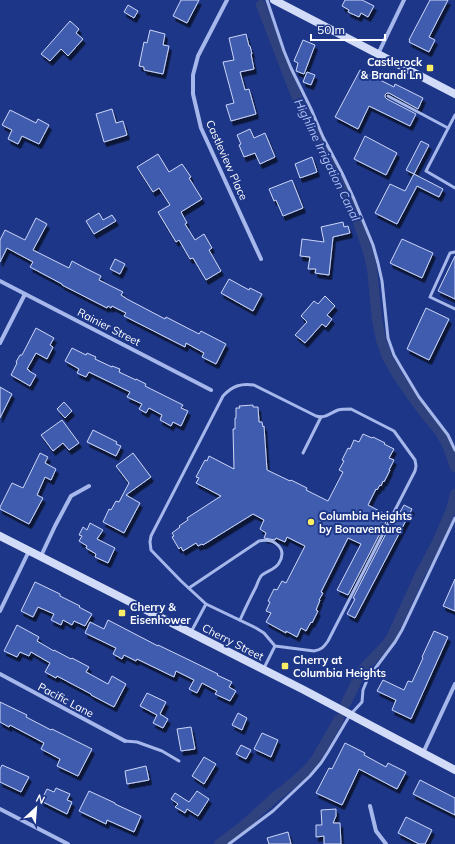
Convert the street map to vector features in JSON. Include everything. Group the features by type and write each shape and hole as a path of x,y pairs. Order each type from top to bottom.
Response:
{"main road":[{"path":"274,0 455,94"},
{"name":"Cherry Street","path":"0,536 455,770"}],"street":[{"name":"Castleview Place","path":"227,0 198,56 194,75 193,94 201,128 261,259"},
{"path":"378,54 404,0"},
{"name":"Rainier Street","path":"0,281 210,390"},
{"path":"0,343 25,294"},
{"path":"41,557 71,496 89,486"},
{"path":"0,611 30,551"},
{"name":"Pacific Lane","path":"0,674 124,741"},
{"path":"422,753 455,684"},
{"path":"370,806 376,831 386,844"},
{"path":"0,809 68,844"}],"lane":[{"path":"267,0 291,68 323,137 342,173 373,246 378,263 388,338 394,355 419,397 448,435 455,450"},
{"path":"388,96 448,128"},
{"path":"455,115 426,171 455,188"},
{"path":"455,252 450,253 430,297 455,309"},
{"path":"244,384 254,385 321,418 337,410 351,409 394,431 415,460 415,471 328,641 319,650 314,651 275,646 264,633 256,628 206,604 151,550 150,542 151,536 223,396 227,391 244,384"},
{"path":"303,453 321,418"},
{"path":"229,844 273,811 310,776 321,763 350,715 362,702 363,690 368,678 395,642 402,630 455,518"},
{"path":"189,588 259,541 271,541 278,545 282,552 279,563 261,576 240,620"},
{"path":"191,633 206,604"},
{"path":"263,670 275,646"},
{"path":"124,741 137,742 162,751 179,761"}],"building":[{"path":"181,0 199,0 187,23 173,16"},
{"path":"345,0 362,0 374,6 368,17 361,13 359,17 348,12 349,10 342,6"},
{"path":"430,0 448,0 429,37 435,40 429,52 409,42 409,40"},
{"path":"128,5 138,11 134,18 124,12"},
{"path":"70,21 79,29 76,33 83,39 68,56 61,49 50,61 41,54"},
{"path":"150,30 165,34 163,45 169,46 163,74 144,70 144,67 139,66 144,42 147,43"},
{"path":"246,34 252,54 254,69 240,72 245,90 249,89 256,114 231,121 226,105 234,103 223,62 234,60 229,38"},
{"path":"303,40 315,45 304,74 296,71 298,63 294,61"},
{"path":"360,70 394,87 395,84 423,98 418,109 389,93 385,95 387,99 416,114 410,126 369,106 358,129 335,117"},
{"path":"307,72 315,75 311,85 303,82"},
{"path":"112,109 116,123 123,121 127,135 104,142 96,114"},
{"path":"10,110 36,123 38,119 49,125 39,144 22,136 18,144 8,139 12,130 2,125"},
{"path":"250,129 254,138 265,133 275,157 260,164 255,153 244,157 237,135"},
{"path":"365,136 397,153 386,175 354,159"},
{"path":"421,141 429,145 414,174 406,170"},
{"path":"158,154 169,172 182,164 191,177 189,178 202,199 181,212 187,223 185,224 195,240 204,234 212,248 209,250 221,271 206,280 193,258 190,259 179,240 176,242 158,212 170,205 159,188 153,192 137,167"},
{"path":"312,157 317,172 300,178 295,164"},
{"path":"414,174 443,189 439,197 417,186 397,224 375,213 390,184 405,191"},
{"path":"292,180 303,208 283,216 269,189"},
{"path":"99,213 103,220 112,215 116,221 94,234 86,221"},
{"path":"36,218 47,224 33,250 69,268 72,261 101,276 99,280 123,292 121,295 127,299 165,319 166,317 199,334 201,331 226,344 216,364 202,357 204,353 186,343 185,347 124,316 126,313 112,306 111,308 108,306 107,308 62,285 30,267 33,262 7,248 0,262 0,240 5,230 25,240"},
{"path":"343,222 344,227 348,226 350,233 333,237 329,275 315,273 316,269 308,269 310,257 300,256 302,239 324,242 321,227"},
{"path":"402,239 433,253 422,278 390,263"},
{"path":"455,256 455,299 438,291"},
{"path":"115,259 125,264 120,274 110,269"},
{"path":"229,279 249,290 250,288 262,294 253,311 221,293"},
{"path":"325,296 335,306 327,315 332,319 326,327 322,324 305,343 295,335 307,322 301,316 314,301 318,304"},
{"path":"426,308 449,319 429,360 407,349"},
{"path":"36,328 54,338 50,345 53,347 47,359 36,353 27,369 36,375 30,386 11,375 17,363 16,362 20,355 22,355"},
{"path":"72,348 86,355 87,353 96,357 95,359 120,369 119,372 146,384 145,386 183,405 181,408 188,411 181,426 173,422 171,426 160,420 162,415 149,408 146,413 139,409 142,404 127,397 130,392 89,372 86,377 77,373 79,369 65,361"},
{"path":"0,387 12,394 0,418"},
{"path":"64,402 72,411 65,418 57,409"},
{"name":"Columbia Heights by Bonaventure","path":"253,405 253,407 258,407 259,422 262,422 263,427 264,426 267,470 307,488 306,490 328,501 343,472 339,470 344,461 342,460 348,448 350,449 354,440 359,442 363,434 372,438 373,437 394,449 389,458 394,460 390,470 384,482 383,481 377,490 376,489 368,505 389,516 348,595 337,590 361,544 348,538 321,592 323,593 316,610 318,611 312,623 311,622 306,631 301,628 297,637 266,622 271,613 266,611 270,602 268,601 274,589 277,590 282,581 286,583 305,546 287,537 285,542 276,538 275,540 264,538 266,533 260,529 264,520 253,514 203,545 198,546 196,543 183,551 181,547 179,549 172,537 174,536 172,533 188,520 187,518 221,496 196,483 199,478 196,477 205,460 207,461 209,456 234,469 233,429 235,429 236,408 240,408 239,406"},
{"path":"62,420 79,443 69,450 63,443 53,451 41,435"},
{"path":"93,430 117,442 116,444 121,446 116,456 87,442"},
{"path":"40,453 48,457 45,463 56,469 51,480 45,477 37,495 43,498 29,524 0,509 0,507 12,483 23,488"},
{"path":"133,453 151,477 126,495 140,503 124,533 103,522 109,509 111,510 116,501 119,502 129,483 116,466"},
{"path":"404,505 412,509 355,618 347,614 355,599 353,598 394,518 396,519"},
{"path":"90,523 103,530 97,539 115,548 108,563 95,557 96,554 86,548 87,546 79,541 82,536 79,535 83,527 87,530"},
{"path":"455,579 455,611 443,606"},
{"path":"35,582 60,594 60,596 92,614 85,626 74,621 72,625 63,620 61,625 51,620 54,614 38,607 33,617 21,611"},
{"path":"108,620 232,682 229,687 236,691 230,701 215,694 217,691 202,683 197,693 189,689 194,680 176,671 174,677 137,659 136,661 124,655 122,659 113,654 116,648 85,633 90,622 104,629"},
{"path":"17,625 39,637 37,641 54,651 89,667 86,672 108,684 112,676 126,684 114,707 57,676 56,678 45,672 50,663 31,652 29,656 20,652 17,657 4,651"},
{"path":"434,631 448,637 411,719 392,710 396,700 377,691 383,680 404,690 408,681 412,682"},
{"path":"147,693 166,702 160,714 168,719 163,728 153,723 157,715 140,706"},
{"path":"0,702 27,715 26,717 51,730 52,729 92,749 78,776 57,766 60,759 41,749 44,743 10,725 9,727 0,722"},
{"path":"238,713 247,718 242,730 232,725"},
{"path":"191,727 195,749 181,751 177,729"},
{"path":"262,733 278,740 271,757 254,749"},
{"path":"345,743 365,753 364,755 386,767 388,763 406,772 397,789 359,769 342,805 316,793 329,768 332,769"},
{"path":"241,745 251,750 246,759 236,754"},
{"path":"204,757 216,764 204,784 192,776"},
{"path":"2,765 29,777 21,792 0,782 0,769"},
{"path":"146,766 149,780 127,784 125,771"},
{"path":"420,780 455,798 455,815 413,794"},
{"path":"56,788 70,794 67,800 72,802 67,814 41,801 47,789 54,792"},
{"path":"89,791 141,816 134,832 107,820 106,824 79,811"},
{"path":"197,791 209,799 198,816 187,809 185,813 175,807 178,804 171,799 175,793 189,802"},
{"path":"336,809 336,816 333,823 340,823 341,844 324,844 324,836 316,837 316,825 322,825 321,810"},
{"path":"406,817 432,830 425,844 419,844 398,833"},
{"path":"288,832 291,844 269,844 267,838"}],"waterway":[{"name":"Highline Irrigation Canal","path":"261,5 295,93 355,213 369,255 372,269 377,319 381,340 387,357 411,395 440,432 448,447 455,467"},
{"name":"Highline Irrigation Canal","path":"346,703 362,670 391,638 420,574 437,542 451,510 455,494"},
{"name":"Highline Irrigation Canal","path":"219,844 243,826 308,769 316,759 339,719"}],"place":[{"name":"Castlerock & Brandi Ln","path":"430,68"},
{"name":"Columbia Heights by Bonaventure","path":"311,522"},
{"name":"Cherry & Eisenhower","path":"122,613"},
{"name":"Cherry at Columbia Heights","path":"285,666"}]}
